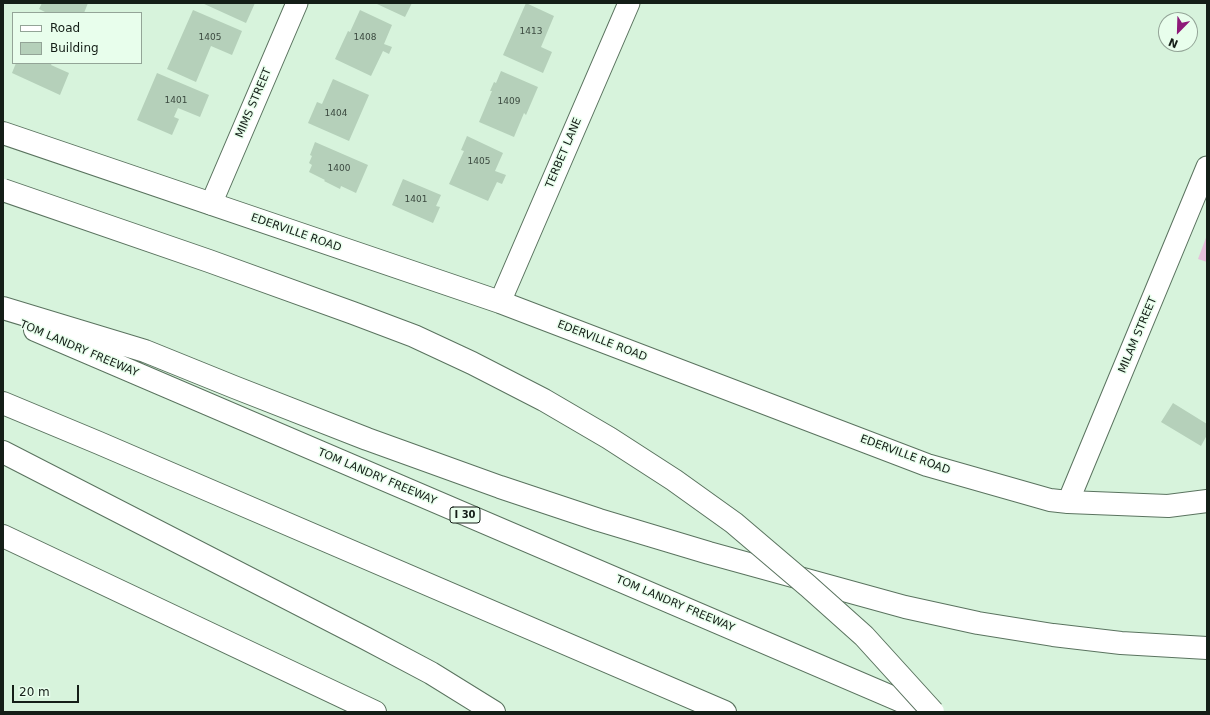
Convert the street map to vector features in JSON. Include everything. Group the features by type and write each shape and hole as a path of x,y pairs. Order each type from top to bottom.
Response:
{"main road":[{"name":"EDERVILLE ROAD","path":"3,133 500,302 927,465 1050,500 1168,506 1207,501"},
{"path":"3,190 231,269 414,336 472,363 544,400 616,442 674,480 734,523 864,636 933,712"},
{"path":"3,308 145,351 367,439 599,520 709,554 905,607 978,623 1053,636 1121,643 1207,648"},
{"name":"TOM LANDRY FREEWAY","path":"3,317 927,712"},
{"path":"3,403 725,712"},
{"path":"3,452 365,638 431,673 494,712"},
{"path":"3,536 376,712"}],"street":[{"name":"MIMS STREET","path":"211,204 297,3"},
{"name":"TERBET LANE","path":"500,302 629,3"},
{"name":"MILAM STREET","path":"1068,502 1207,167"}],"shaded area":[{"path":"1207,235 1207,262 1198,259"}],"building":[{"path":"42,3 88,3 84,12 45,12 39,9"},
{"path":"202,3 255,3 246,23"},
{"path":"412,3 405,17 377,4"},
{"path":"526,3 554,16 541,47 552,52 543,73 503,55"},
{"path":"193,10 242,31 232,55 211,46 196,82 167,69"},
{"path":"360,10 392,25 384,44 392,47 389,54 383,51 371,76 335,59"},
{"path":"16,64 52,64 69,73 60,95 12,73"},
{"path":"501,71 538,87 526,115 524,113 514,137 479,122 492,91 490,91 494,82 496,83"},
{"path":"157,73 209,95 200,117 178,108 174,117 179,119 172,135 137,120"},
{"path":"333,79 369,95 349,141 308,123 317,102 322,104"},
{"path":"467,136 503,153 495,171 506,175 502,184 497,182 488,201 449,184 464,151 461,150"},
{"path":"315,142 368,165 356,193 341,186 340,189 309,172 312,165 309,163 312,156 310,155"},
{"path":"403,179 441,195 436,206 440,207 433,223 392,205"},
{"path":"1173,403 1207,424 1207,435 1201,446 1161,422"}]}
